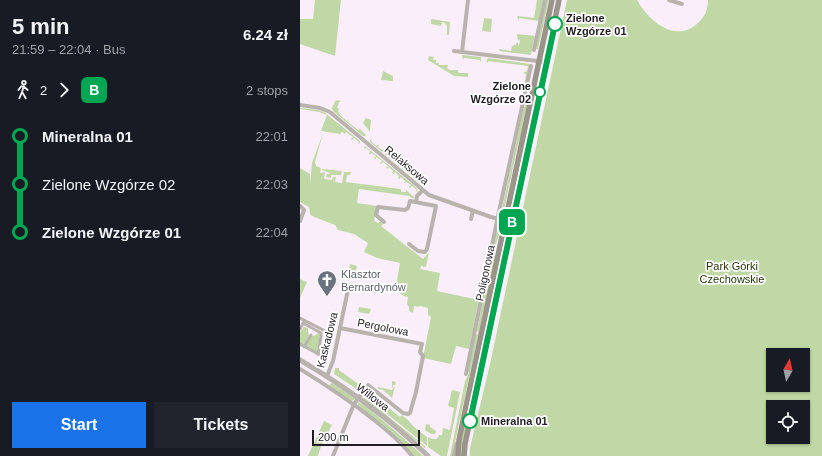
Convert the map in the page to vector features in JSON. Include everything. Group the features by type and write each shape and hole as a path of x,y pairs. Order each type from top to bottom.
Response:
{"main road":[{"name":"Poligonowa","path":"458,456 459,440 552,0"},
{"name":"Poligonowa","path":"464,456 559,0"}],"street":[{"path":"462,52 468,0"},
{"path":"534,50 545,0"},
{"path":"669,0 682,4"},
{"path":"454,50 546,62"},
{"path":"466,374 531,66"},
{"name":"Relaksowa","path":"300,105 320,108 328,111 430,195 506,222 512,222"},
{"path":"416,202 417,196 423,190"},
{"path":"384,222 376,215 378,207 405,210 408,208 410,201 436,206 427,249 425,252 418,251 409,244"},
{"path":"300,206 304,210 301,219"},
{"path":"471,218 473,211"},
{"name":"Kaskadowa","path":"327,376 333,362 349,285 377,291"},
{"path":"300,318 308,326 321,334 318,354"},
{"path":"300,330 304,322"},
{"path":"304,322 329,333"},
{"path":"300,330 308,326"},
{"name":"Pergolowa","path":"340,328 422,344 420,352 423,356 410,413 403,413 368,385 359,398"},
{"path":"304,347 311,335"},
{"path":"300,344 324,357"},
{"name":"Willowa","path":"300,360 359,398 398,429 428,456"},
{"path":"300,369 354,404 393,436 412,456"},
{"path":"333,456 354,404 359,398"},
{"path":"454,456 459,440"}],"green space":[{"path":"315,0 341,0 335,56 300,44 300,19 313,19"},
{"path":"537,0 543,0 539,21 519,18 519,21 518,16 534,18"},
{"path":"546,0 549,0 538,49 536,49"},
{"name":"Park Górki Czechowskie","path":"567,0 637,0 649,16 664,28 672,31 681,31 690,29 701,20 707,9 708,0 822,0 822,456 470,456 470,448 490,364"},
{"path":"484,18 492,19 491,32 482,31"},
{"path":"431,19 450,22 449,35 447,35 447,26 445,23 442,22 441,26 431,24"},
{"path":"517,34 535,36 531,55 499,51 500,49 511,51 512,46 518,42 519,46 520,39 518,41"},
{"path":"462,55 481,57 481,61 464,58 463,60"},
{"path":"429,56 434,57 433,60 436,60 436,63 439,63 439,65 448,65 447,68 450,70 458,70 460,73 468,73 468,77 454,76 428,60"},
{"path":"488,58 530,64 524,89 515,88 524,88 526,74 523,73 527,71 528,66 488,61 488,63 486,61"},
{"path":"383,71 393,76 393,81 381,80"},
{"path":"529,96 526,117 517,149 504,210 502,209 523,110"},
{"path":"336,100 341,101 339,102 337,108 340,109 338,110 339,114 341,113 340,115 347,121 349,119 348,122 358,130 360,129 366,135 365,136 363,136 333,111 332,108"},
{"path":"300,108 324,112 360,141 360,143 358,144 359,142 354,138 352,140 351,139 353,137 346,132 345,134 342,132 340,134 321,131 327,115"},
{"path":"366,118 371,120 370,132 363,123"},
{"path":"323,133 315,162 316,166 321,168 320,173 325,172 324,179 332,180 333,177 336,177 335,182 342,183 344,172 351,172 350,175 347,175 346,182 401,189 401,192 406,192 406,190 414,197 413,199 409,196 359,189 357,203 377,206 374,221 378,223 380,221 383,224 381,226 423,259 429,252 426,267 421,266 420,269 440,273 437,291 479,300 469,349 456,346 451,364 423,358 431,317 428,315 428,308 414,306 413,313 409,311 407,304 408,297 395,291 400,263 377,258 364,252 368,243 354,234 338,230 335,225 312,216 310,214 309,207 300,202 300,168 310,174 310,183 312,163"},
{"path":"372,139 371,141 376,146 379,144 378,147 382,150 385,149 383,151 388,155 390,153 389,156 394,160 396,158 395,161 399,165 402,163 401,166 405,169 407,168 406,170 411,174 413,173 412,175 417,179 419,177 418,180 424,185 422,185 370,142"},
{"path":"365,146 417,188 418,192 412,186 410,188 409,187 411,185 406,182 404,183 405,181 401,177 399,179 399,176 395,172 393,174 393,171 389,167 387,169 386,168 388,166 383,162 381,164 380,163 382,161 377,157 375,159 374,158 376,156 372,153 369,154 370,151 366,148 364,149"},
{"path":"322,169 342,171 341,175 331,175 331,178 326,177 327,174 330,173"},
{"path":"497,230 500,232 494,250 495,261 452,456 450,456 465,381 469,373 468,370 476,334 477,335 478,333 477,330"},
{"path":"505,233 462,456 460,456 461,440"},
{"path":"350,264 357,266 354,277 348,276"},
{"path":"300,279 307,282 300,298"},
{"path":"359,307 371,309 369,314 358,312"},
{"path":"304,327 308,328 309,335 304,345 300,343 300,332"},
{"path":"318,333 320,334 317,352 306,346 312,336"},
{"path":"335,368 339,368 339,370 361,386 363,384 364,387 361,392 334,374"},
{"path":"392,381 396,382 395,385 393,385 392,390"},
{"path":"332,383 355,398 354,400 351,401 329,385"},
{"path":"395,386 392,398 383,390 378,389 378,387 392,390"},
{"path":"367,389 371,390 369,392 389,407 385,412 364,395"},
{"path":"452,390 460,392 447,456 441,456 428,447 428,437 437,439 439,435 442,435 443,428 450,430 454,408 448,406"},
{"path":"363,396 426,447 425,448 364,399"},
{"path":"358,402 367,407 423,456 414,456 358,405"},
{"path":"389,408 400,417 402,415 427,437 427,446 386,413"},
{"path":"324,421 332,425 321,446 318,456 308,456"},
{"path":"426,424 430,425 430,427 436,431 435,434 431,434 425,430"}],"bus line":[{"name":"B","path":"470,421 555,24"}],"place":[{"name":"Zielone Wzgórze 01","path":"555,24"},
{"name":"Zielone Wzgórze 02","path":"540,92"},
{"name":"Klasztor Bernardynów","path":"327,297"},
{"name":"Mineralna 01","path":"470,421"}]}
